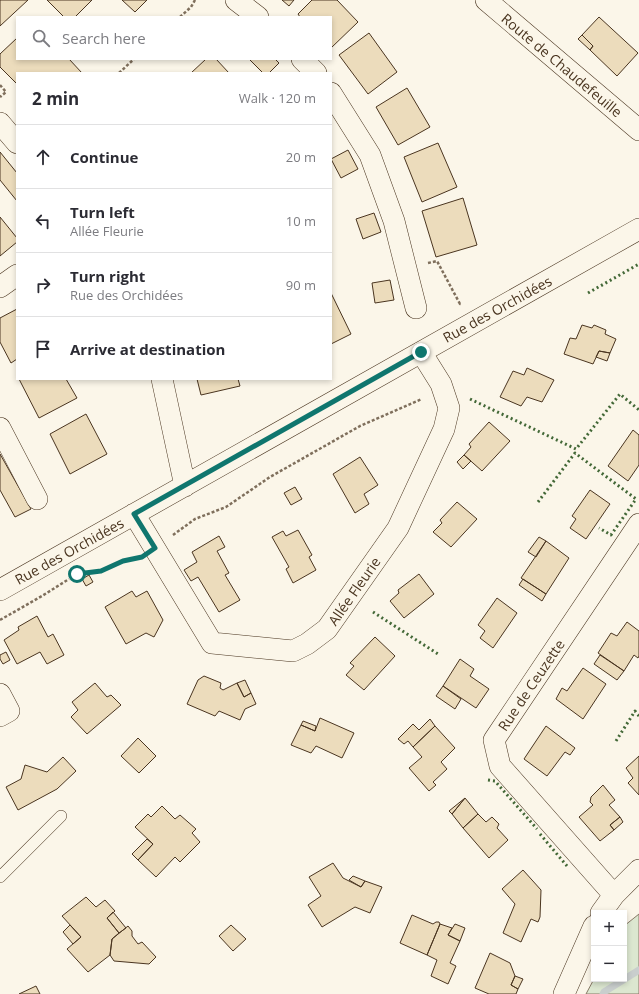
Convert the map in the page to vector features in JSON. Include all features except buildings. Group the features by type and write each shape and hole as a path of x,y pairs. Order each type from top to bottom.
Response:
{"street":[{"path":"236,0 257,16"},
{"name":"Route de Chaudefeuille","path":"486,0 639,130"},
{"path":"303,60 315,72"},
{"path":"332,95 370,155 394,221 416,308"},
{"path":"0,123 16,142"},
{"name":"Rue des Orchidées","path":"0,590 639,229"},
{"path":"0,287 16,276"},
{"name":"Allée Fleurie","path":"134,514 212,643 293,651 307,644 327,629 398,528 444,429 449,408 441,384 421,352"},
{"path":"162,380 185,486"},
{"path":"0,428 38,499"},
{"name":"Rue de Ceuzette","path":"614,895 500,766 494,740 639,524"},
{"path":"0,694 9,711 0,716"},
{"path":"603,910 614,895 639,870"},
{"path":"564,994 591,933"}],"lane":[{"path":"0,877 61,816"}],"path":[{"path":"181,16 195,0"},
{"path":"120,72 133,60"},
{"path":"0,85 6,92 0,97"},
{"path":"407,271 437,261 460,304 467,300"},
{"path":"0,620 77,574 101,571 123,561 142,557 195,519 226,507 270,477 360,426 420,401 441,384"}],"green space":[{"path":"639,914 639,994 586,994 592,982 627,982 627,924"}],"waterway":[{"path":"603,994 639,970"}],"hedge":[{"path":"588,293 639,264"},
{"path":"470,399 576,449 620,394 639,410"},
{"path":"538,502 575,453 636,499 611,535 599,528"},
{"path":"373,612 438,654"},
{"path":"616,741 635,711 639,716"},
{"path":"488,780 495,781 537,829"},
{"path":"540,834 567,866"}],"route":[{"path":"77,574 101,571 123,561 142,557 155,548 134,514 421,352"}]}
